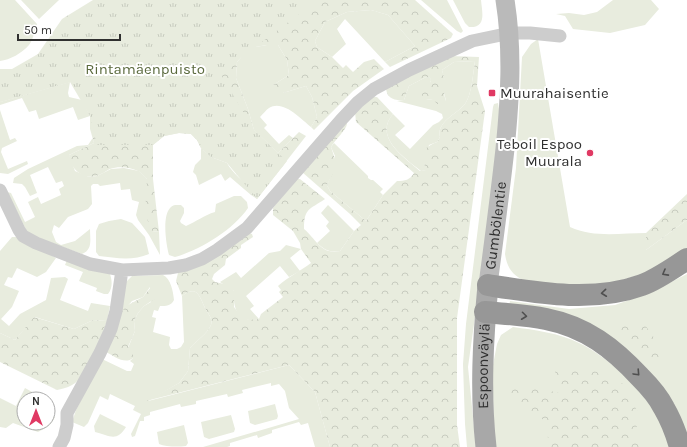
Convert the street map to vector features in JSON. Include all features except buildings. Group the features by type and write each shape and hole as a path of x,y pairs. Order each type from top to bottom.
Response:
{"highway":[{"path":"488,285 556,294 592,294 613,292 642,285 667,272 687,259"},
{"path":"486,312 546,319 573,327 591,335 606,345 649,386 663,406 680,447"}],"main road":[{"name":"Gumbölentie","path":"488,285 507,128 511,77 510,33 505,0"},
{"name":"Espoonväylä","path":"486,447 483,422 482,368 488,285"}],"street":[{"path":"0,190 23,236 36,243 90,264 122,270 170,268 186,265 202,259 217,250 247,228 341,120 358,102 374,89 408,70 472,41 510,33 560,36"},
{"path":"59,447 64,438 67,425 66,413 111,329 116,311 122,270"}],"green space":[{"path":"0,0 15,0 37,24 32,40 26,48 12,58 0,61"},
{"path":"21,0 59,0 39,19"},
{"name":"Rintamäenpuisto","path":"93,0 318,0 220,73 254,130 287,161 257,199 227,163 211,157 201,148 197,140 191,134 179,133 164,136 153,145 97,145 90,116 70,82 0,102 0,69 12,69 38,54 62,19"},
{"name":"Rintamäenpuisto","path":"97,0 415,0 453,34 451,38 390,67 385,62 415,46 388,15 371,10 347,12 325,22 315,41 317,47 332,57 343,68 346,65 353,72 364,62 374,59 384,69 353,91 314,130 311,127 317,117 312,97 306,86 283,93 274,93 273,85 289,75 287,60 278,45 249,48 237,62 236,78 254,130 278,153 299,132 306,136 257,199 251,195 266,171 211,157 201,148 197,140 191,134 179,133 164,136 153,145 153,179 159,232 152,231 147,219 147,179 140,172 128,168 117,167 91,177 82,175 74,168 69,155 94,143 90,129 90,116 78,80 0,102 30,64"},
{"path":"421,0 447,0 463,31 461,33 457,31"},
{"path":"453,0 481,0 482,18 479,25 469,27 465,23"},
{"path":"613,0 651,0 659,9 645,25 610,33 573,29 565,16 556,14 569,13 584,15 597,12"},
{"path":"371,10 388,15 415,46 385,62 345,19 337,29 346,44 332,57 317,47 315,41 325,22 347,12"},
{"path":"538,39 570,227 588,233 598,234 646,233 646,250 687,220 687,251 659,269 598,287 528,282 519,278 509,268 505,254 516,168 522,57 531,44"},
{"path":"278,45 287,60 289,75 273,85 283,93 306,86 312,97 317,117 311,127 292,111 286,108 274,106 269,108 260,117 267,125 264,128 279,144 289,135 293,138 278,153 254,130 236,78 237,62 249,48"},
{"path":"450,56 479,57 477,86 485,111 457,318 457,425 460,447 330,447 315,392 289,365 146,401 179,383 188,371 190,348 211,325 211,318 197,293 191,291 182,296 176,281 178,273 249,233 252,234 253,237 241,245 241,248 226,259 225,265 214,274 212,279 215,282 229,285 234,291 234,307 241,316 249,320 259,319 261,314 283,297 279,292 281,290 278,286 311,263 301,249 300,243 293,231 273,215 273,208 295,179 300,179 325,199 308,210 305,217 304,229 324,249 334,252 340,251 354,231 361,225 302,172 346,122 347,124 345,129 331,147 337,165 327,185 330,191 366,221 383,195 397,181 407,180 414,173 356,122 355,112 373,97 377,97 393,114 388,123 387,131 393,146 420,171 426,170 423,160 423,153 427,147 437,142 440,137 441,127 444,123 465,104 471,89 475,61 454,62 442,70 445,80 444,94 446,101 443,104 437,104 433,99 426,100 422,98 424,91 431,81 430,78 426,77 409,86 404,100 391,98 387,94 386,87"},
{"path":"475,61 471,89 467,100 465,104 441,127 440,137 437,142 429,145 424,164 427,170 421,171 400,153 389,139 387,131 388,123 393,114 405,126 395,135 410,149 433,125 443,118 442,114 436,111 397,101 404,100 409,86 426,77 430,78 431,80 426,100 433,99 446,101 443,88 445,82 442,70 454,62"},
{"path":"70,82 68,93 69,97 82,100 90,116 78,120 73,107 39,119 36,110 29,112 22,98 0,105 0,102"},
{"path":"498,103 500,115 489,217 468,367 476,447 467,447 463,364 466,324 493,107 494,104"},
{"path":"0,110 10,140 15,138 17,141 2,148 1,152 8,169 27,161 28,164 8,174 0,173"},
{"path":"92,139 94,143 69,155 75,171 89,177 97,176 111,169 124,168 139,171 147,179 147,211 152,231 159,232 160,255 136,215 139,202 132,200 130,189 121,190 120,183 100,186 98,184 93,184 91,186 92,204 88,209 68,217 59,228 54,225 52,232 56,242 61,245 75,241 90,229 90,244 86,252 82,254 28,234 7,192 11,193 25,222 35,217 28,202 38,197 41,204 61,195 59,189 64,186 62,181 56,183 48,167 30,175 37,193 30,196 22,184 13,183 14,178 28,169 77,146 88,145"},
{"path":"334,143 368,176 368,178 373,180 383,189 380,192 383,195 366,221 330,191 327,185 335,156 331,147"},
{"path":"201,148 211,157 227,163 235,174 253,191 251,195 230,177 225,181 221,174 199,185 196,175 193,172 195,165 201,159"},
{"path":"687,194 687,220 646,250 646,233"},
{"path":"234,196 241,196 247,202 248,208 234,224 215,238 185,254 175,257 169,255 165,224 168,212 172,206 181,205 184,208 184,213 180,221 186,226 215,212 216,204"},
{"path":"328,205 354,231 340,251 333,252 317,243 330,231 326,226 329,222 321,213"},
{"path":"121,219 132,223 145,237 149,254 137,258 99,256 96,252 96,231 99,224"},
{"path":"12,237 19,237 56,258 46,272 37,277 17,268 12,278 8,277 4,285 19,291 12,307 1,319 9,326 20,314 46,300 51,278 65,277 68,279 60,300 88,311 91,303 110,306 107,321 93,320 74,329 35,317 15,340 0,333 0,251"},
{"path":"286,245 301,249 290,258 300,271 289,277 280,266 246,296 254,306 250,309 259,319 244,319 236,309 234,291 220,282 236,272 241,278 269,253 280,251"},
{"path":"67,260 110,274 112,284 108,294 96,291 97,288 79,281 83,272 65,265"},
{"path":"687,274 687,442 618,347 509,306 510,301 569,309 615,305 649,293"},
{"path":"163,275 170,282 174,300 170,305 160,306 158,311 154,310 152,317 156,318 153,332 170,337 169,345 171,349 181,347 184,342 182,296 191,291 197,293 199,296 210,316 211,325 190,348 188,371 179,383 148,401 289,365 315,392 330,447 315,447 308,423 301,425 299,422 272,430 272,433 258,438 257,435 230,443 230,446 227,447 203,447 299,419 289,408 285,391 279,384 271,386 271,383 242,390 243,393 228,397 227,394 196,401 196,404 181,407 180,404 150,412 150,415 144,417 144,421 140,421 135,436 132,437 131,434 141,414 133,410 135,406 110,394 108,400 100,396 88,423 84,427 72,422 76,410 102,359 127,371 131,371 134,364 130,361 133,358 128,348 135,331 134,321 138,313 144,306 151,302 150,287 143,297 132,301 119,316 126,282 132,276"},
{"path":"151,287 155,287 159,292 159,296 144,306 134,321 135,331 128,347 133,351 133,358 127,361 116,358 106,352 119,316 126,306 143,297"},
{"path":"34,317 74,329 93,320 107,321 98,347 89,366 78,381 72,385 57,390 0,362 0,333 15,340"},
{"path":"626,322 643,323 658,346 660,352 660,363 648,361 626,337 613,333"},
{"path":"513,327 547,332 563,337 579,343 602,357 624,375 644,396 659,418 669,447 495,447 492,370 497,344 501,335"},
{"path":"581,366 621,381 640,416 634,435 648,447 547,447 549,424 529,409 508,398 507,390 514,383 559,393 555,371"},
{"path":"25,388 30,391 24,391"},
{"path":"0,398 16,406 16,424 13,423 6,428 0,427"},
{"path":"275,404 278,416 277,419 255,425 250,423 248,411"},
{"path":"100,414 126,427 123,432 113,437 95,432 94,426"},
{"path":"231,415 235,429 234,432 209,439 204,437 201,422"},
{"path":"184,425 188,443 186,446 165,446 159,444 157,432"}],"place":[{"name":"Muurahaisentie","path":"492,93"},
{"name":"Teboil Espoo Muurala","path":"590,153"}]}
